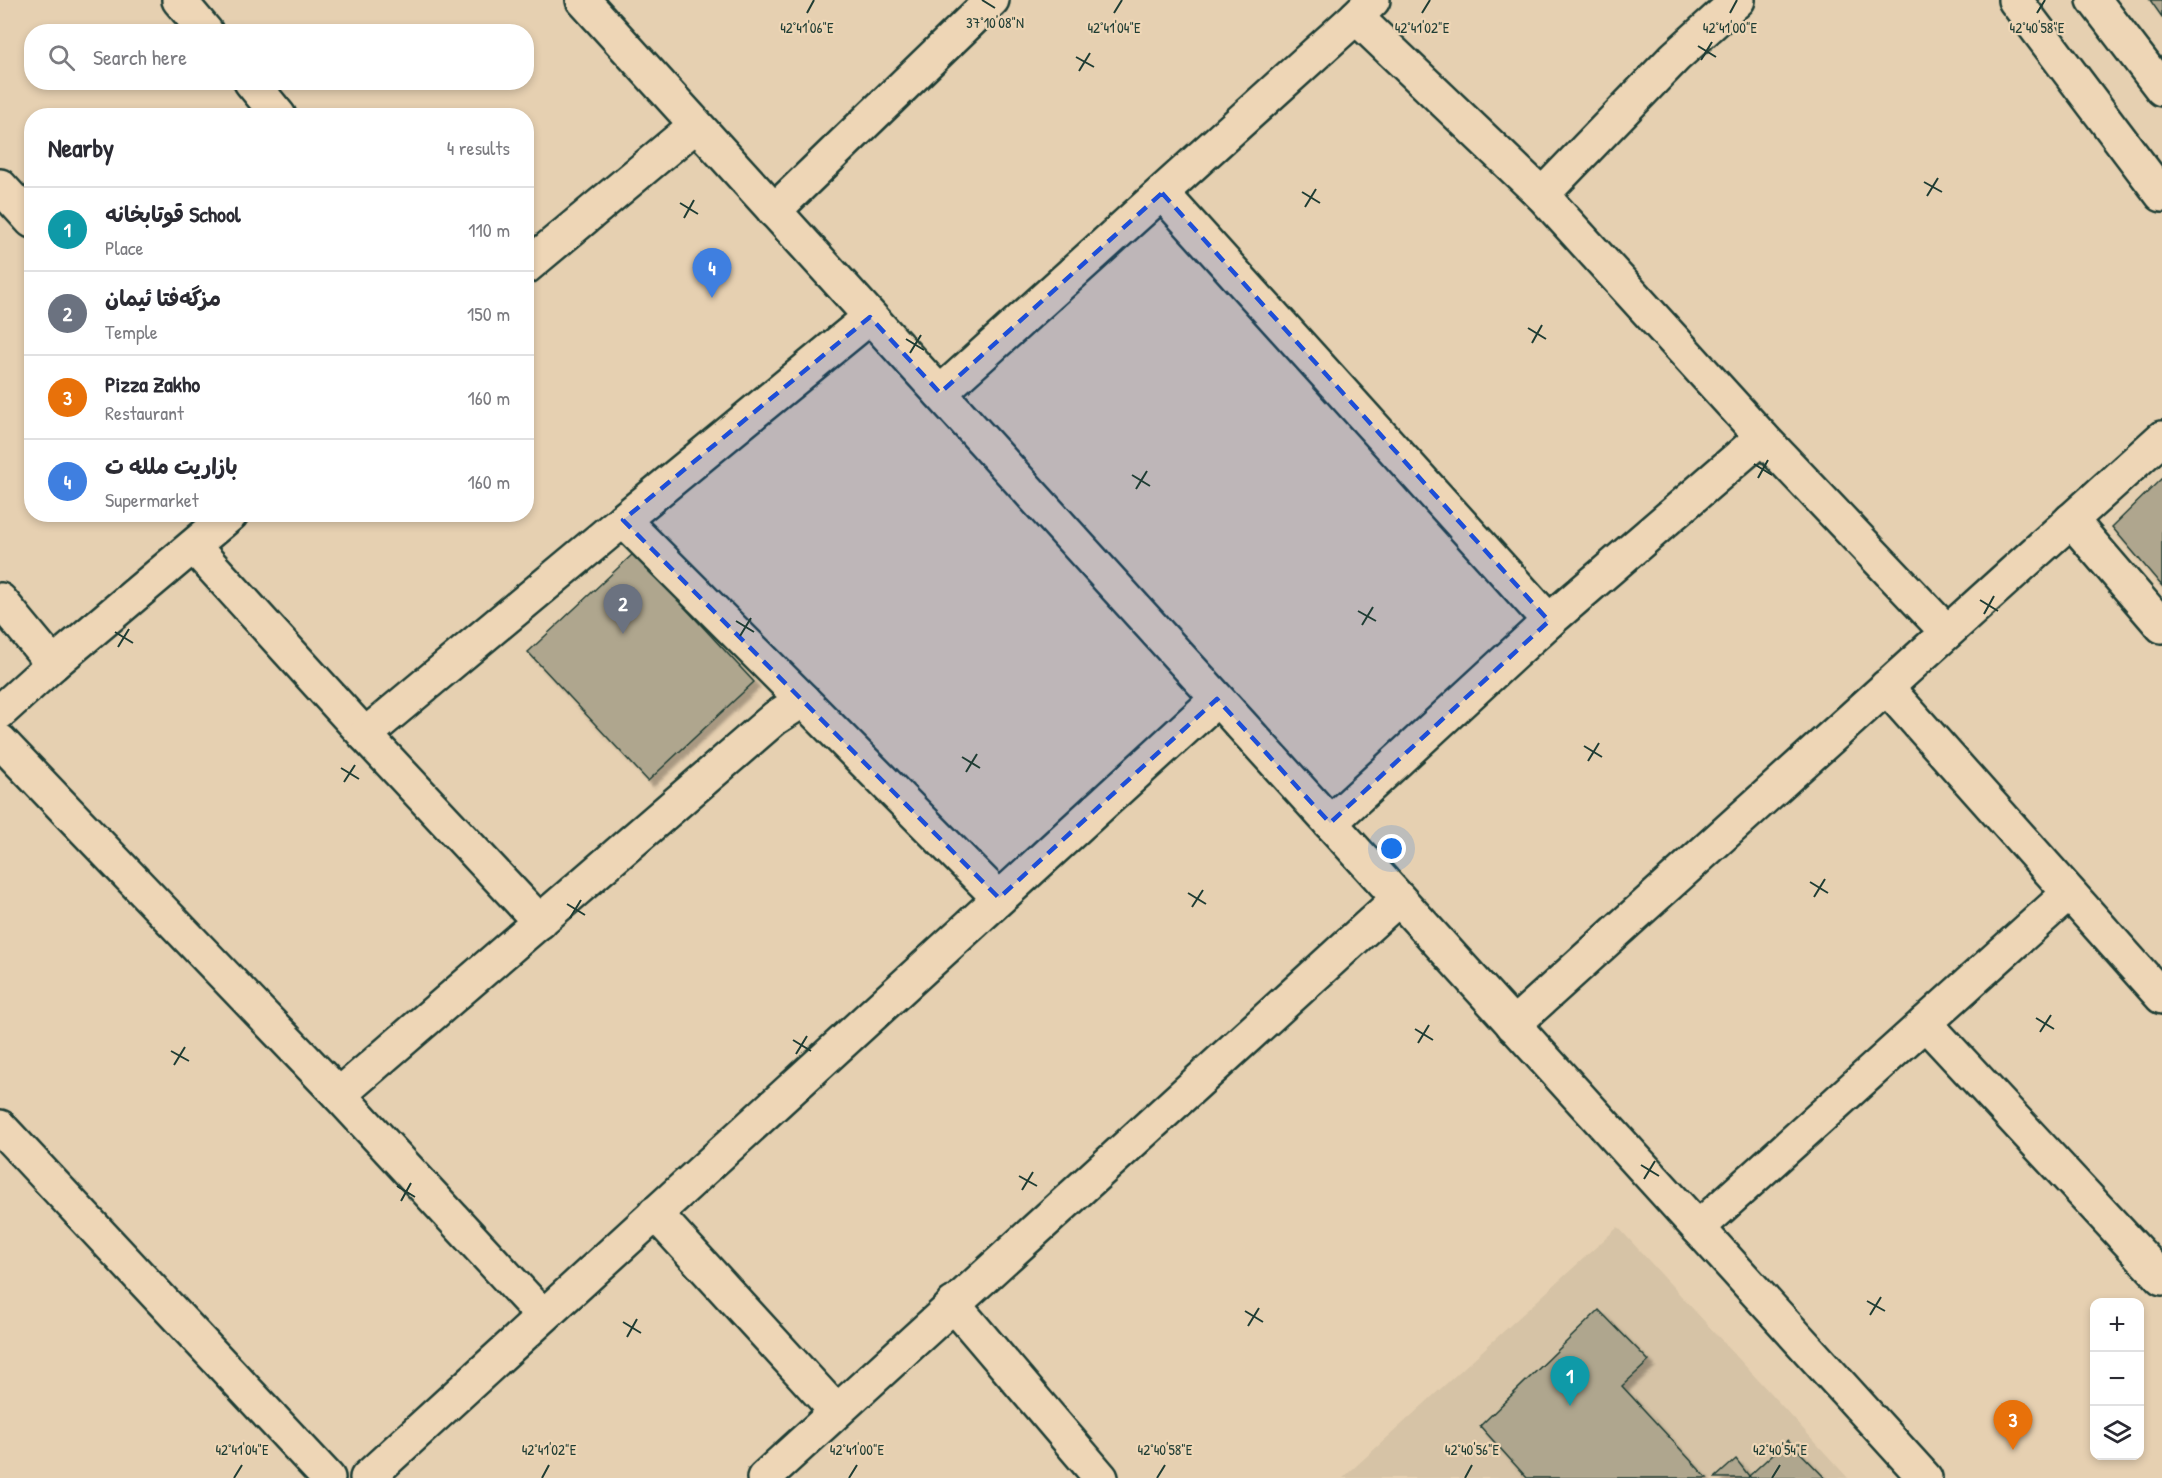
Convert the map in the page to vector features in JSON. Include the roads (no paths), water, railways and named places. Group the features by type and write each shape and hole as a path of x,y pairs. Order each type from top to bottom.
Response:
{"street":[{"path":"179,0 199,24"},
{"path":"583,0 1925,1478"},
{"path":"774,211 992,0"},
{"path":"1542,195 1675,57 1738,0"},
{"path":"2014,0 2162,195"},
{"path":"2094,0 2162,89"},
{"path":"940,393 1364,8 1542,195 1762,437 1947,632"},
{"path":"257,90 272,108"},
{"path":"534,260 696,125"},
{"path":"0,186 24,212"},
{"path":"1162,193 1549,621"},
{"path":"365,735 870,317"},
{"path":"1330,823 1549,621 1762,437"},
{"path":"1513,1025 2162,438"},
{"path":"623,520 999,898"},
{"path":"2072,520 2162,626"},
{"path":"0,712 53,664 222,522"},
{"path":"194,546 365,735 540,922"},
{"path":"0,600 53,664"},
{"path":"1886,687 2162,997"},
{"path":"367,1478 1217,699"},
{"path":"339,1095 776,718 803,700"},
{"path":"0,741 339,1095 543,1316"},
{"path":"1698,1228 2069,893"},
{"path":"764,1478 1398,899"},
{"path":"1924,1023 2162,1278"},
{"path":"0,1126 328,1478"},
{"path":"655,1213 836,1411"},
{"path":"953,1304 1101,1478"}],"place":[{"name":"بازاريت ملله ت","path":"712,298"},
{"name":"مزگەفتا ئيمان","path":"623,634"},
{"name":"قوتابخانه‌ School","path":"1570,1406"},
{"name":"Pizza Zakho","path":"2013,1450"}]}
